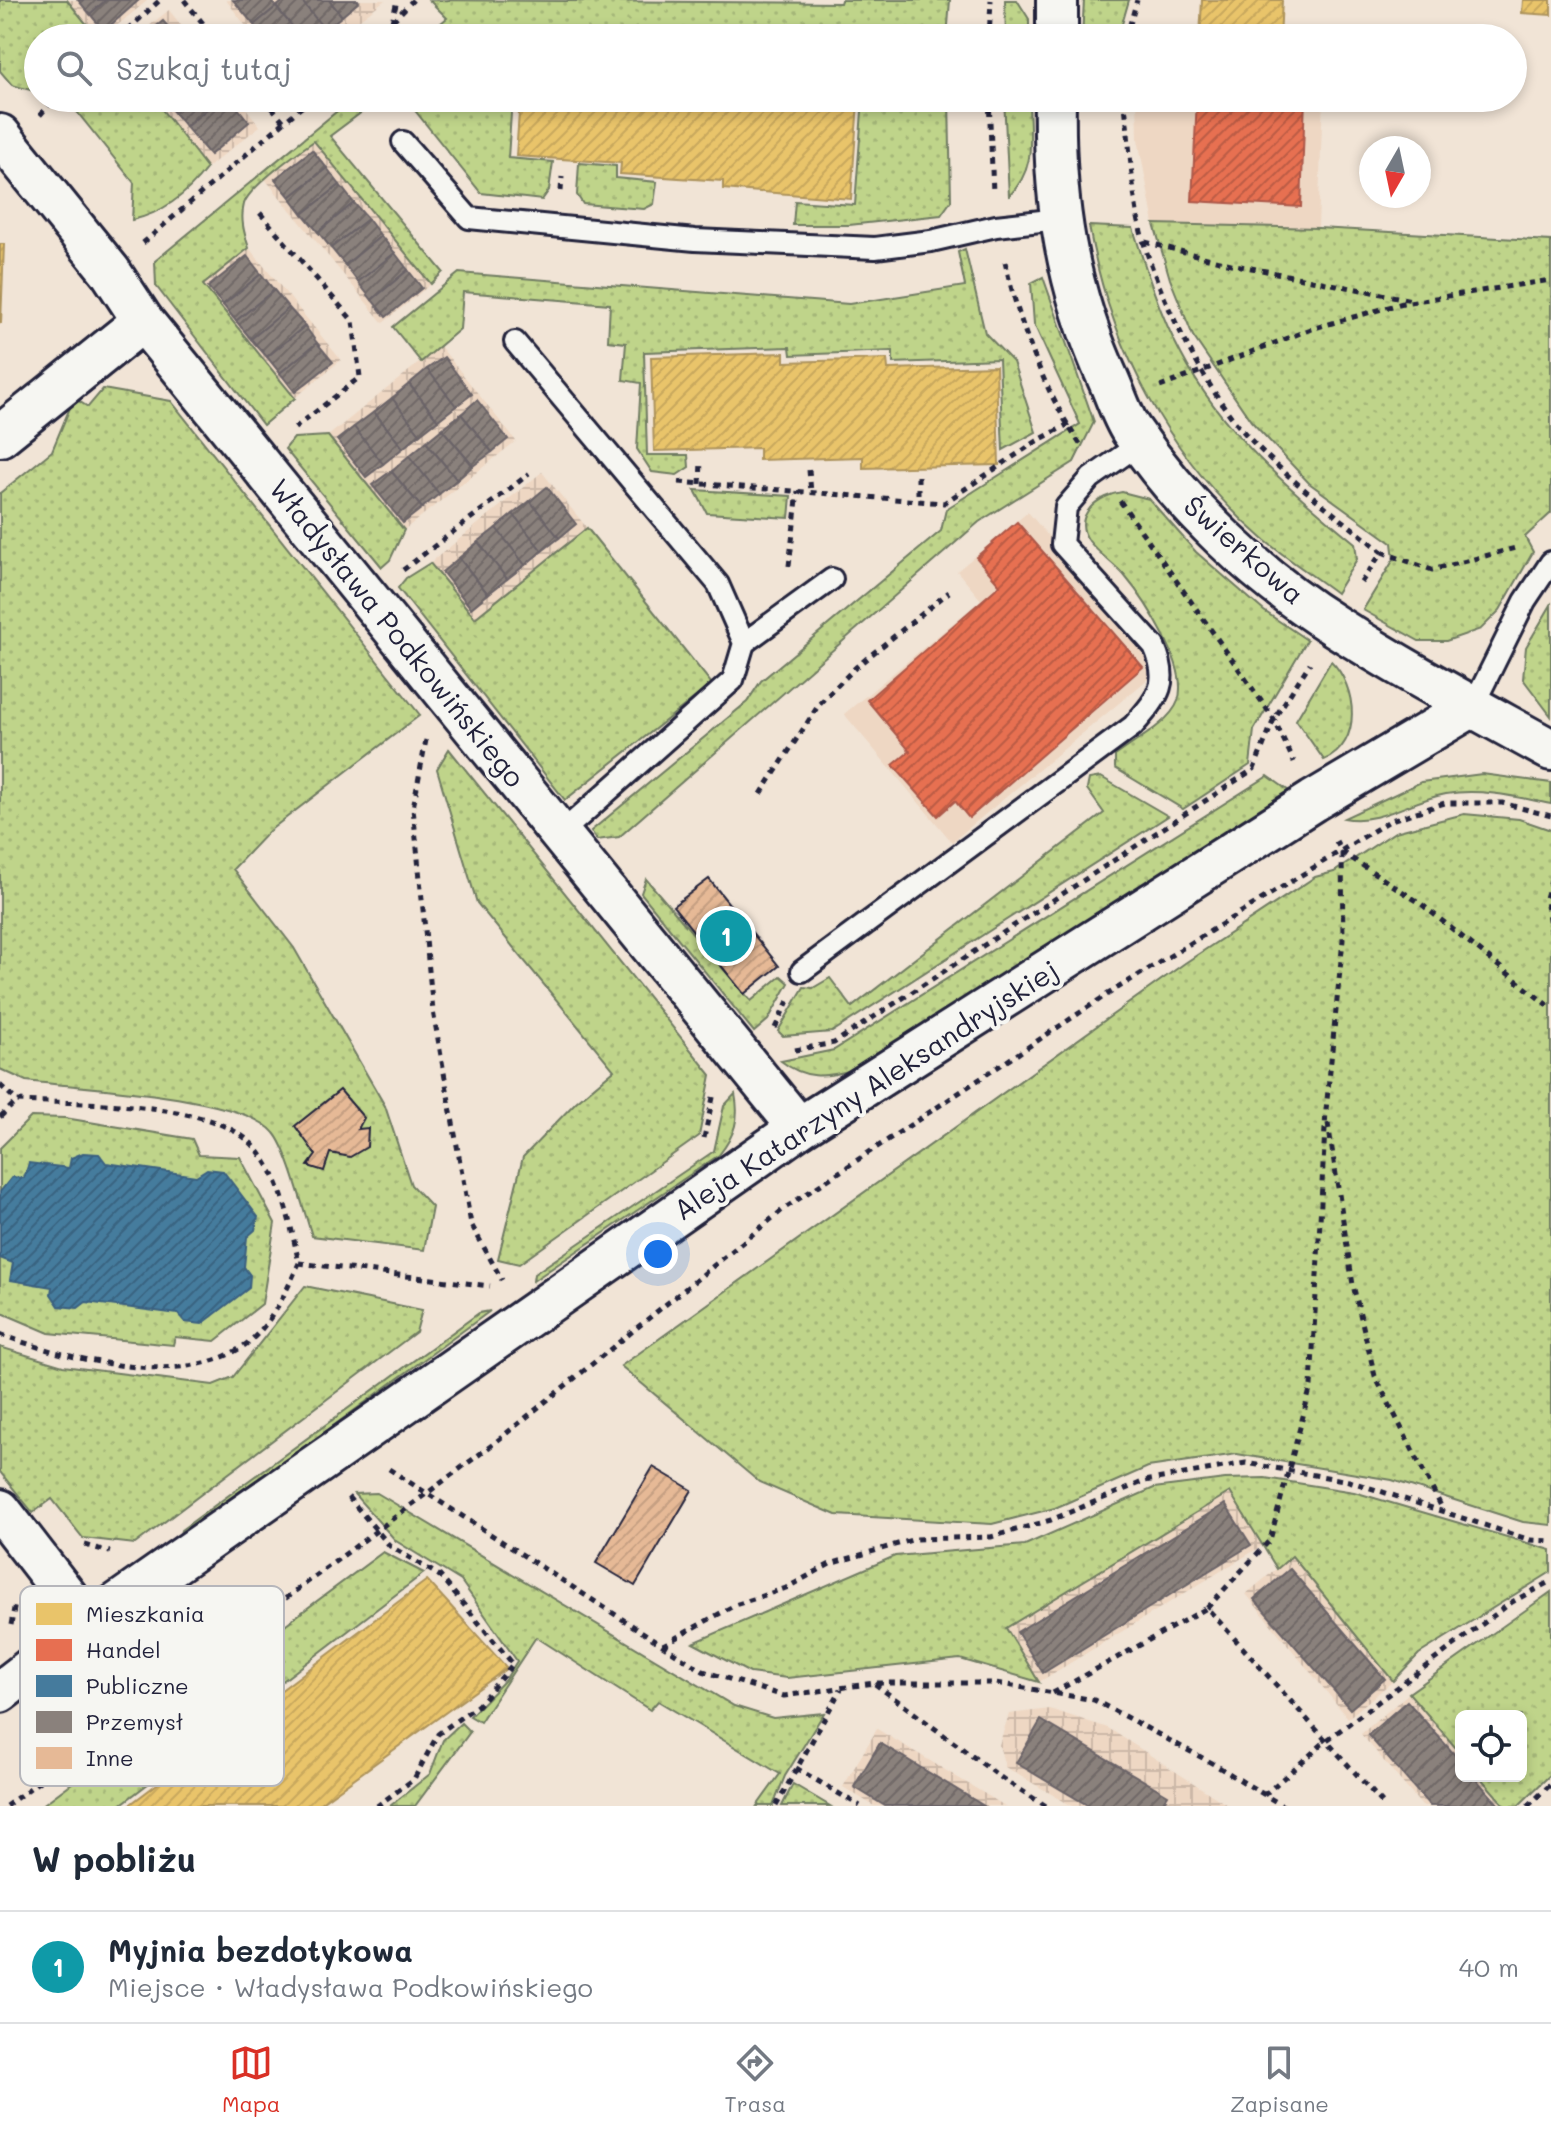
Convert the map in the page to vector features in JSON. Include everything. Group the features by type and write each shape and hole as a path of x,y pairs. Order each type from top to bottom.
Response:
{"street":[{"path":"1057,0 1057,24"},
{"name":"Świerkowa","path":"1055,112 1054,167 1059,219 1085,328 1131,430 1183,499 1248,561 1333,625 1551,750"},
{"name":"Władysława Podkowińskiego","path":"0,135 110,271 143,321 799,1128"},
{"path":"0,436 143,321"},
{"name":"Aleja Katarzyny Aleksandryjskiej","path":"142,1586 799,1128 1313,801 1473,706"},
{"path":"0,1510 59,1586"},
{"name":"Aleja Katarzyny Aleksandryjskiej","path":"0,1692 20,1677"}],"lane":[{"path":"403,142 469,218 695,240 861,247 931,241 996,226 1059,219"},
{"path":"515,342 718,584 744,643"},
{"path":"802,971 1133,726 1156,700 1163,681 1163,665 1154,646 1062,544 1066,507 1100,472 1142,442"},
{"path":"1473,706 1525,601 1551,562"},
{"path":"560,834 733,680 744,643 832,579"}],"path":[{"path":"134,24 160,0"},
{"path":"184,0 204,24"},
{"path":"392,23 397,0"},
{"path":"392,23 413,0"},
{"path":"990,24 991,0"},
{"path":"1130,24 1137,0"},
{"path":"276,112 285,123"},
{"path":"110,271 297,112"},
{"path":"990,112 996,226 1008,277 1031,346 1067,425 1274,719 1300,773"},
{"path":"1126,112 1145,242 1175,321 1202,372 1249,439 1290,477 1382,552 1432,570 1525,546"},
{"path":"255,459 360,377 353,321 260,213"},
{"path":"1145,242 1231,264 1421,302"},
{"path":"669,481 944,503 1037,441 1067,425 1311,329 1403,303 1551,280"},
{"path":"700,484 701,461"},
{"path":"809,470 811,492"},
{"path":"368,597 529,474"},
{"path":"918,476 918,500"},
{"path":"783,614 798,491"},
{"path":"1274,719 1382,552"},
{"path":"761,794 820,703 856,667 949,592"},
{"path":"299,1263 507,1288 471,1224 433,1011 413,808 425,741 463,715"},
{"path":"284,1599 601,1358 785,1208 1108,994 1391,820 1445,803 1502,803 1551,816"},
{"path":"1342,852 1420,903 1551,1008"},
{"path":"1053,1693 1207,1608 1270,1540 1311,1386 1326,1110 1343,940 1342,852"},
{"path":"1551,880 1546,898 1551,933"},
{"path":"0,1085 17,1101 121,1105 190,1115 231,1130 253,1146 286,1201 299,1263 282,1301 250,1341 210,1364 156,1368 95,1361 34,1347 0,1334"},
{"path":"0,1117 17,1101"},
{"path":"1326,1110 1353,1285 1375,1376 1442,1508"},
{"path":"350,1441 703,1671 784,1696 874,1683 996,1683 1094,1700 1283,1806"},
{"path":"663,1645 735,1605 786,1588 830,1564 915,1539 991,1537 1051,1520 1145,1481 1246,1463 1349,1481 1442,1508 1530,1540 1551,1541"},
{"path":"347,1495 377,1530 409,1560 440,1576 513,1664 478,1705 438,1734 414,1779 377,1806"},
{"path":"1264,1795 1327,1740 1512,1602 1551,1581"},
{"path":"10,1632 18,1591"},
{"path":"1207,1608 1385,1806"},
{"path":"874,1683 1003,1779 1046,1806"},
{"path":"776,1806 841,1688"},
{"path":"796,1768 860,1806"},
{"path":"1528,1806 1551,1784"},
{"path":"6,1806 33,1786"}],"shaded area":[{"path":"67,0 148,0 119,24 87,24"},
{"path":"226,0 385,0 353,24 244,24"},
{"path":"169,10 180,24 152,24"},
{"path":"164,112 249,112 260,126 207,168"},
{"path":"1137,112 1322,112 1318,228 1154,224 1138,139"},
{"path":"314,140 431,284 383,323 265,179"},
{"path":"249,248 341,360 295,398 203,285"},
{"path":"440,346 516,441 404,530 328,436"},
{"path":"542,472 587,528 475,618 430,563"},
{"path":"1028,512 1160,669 952,842 844,714 981,600 957,571"},
{"path":"1230,1492 1262,1546 1039,1682 1006,1628"},
{"path":"1292,1556 1393,1681 1348,1718 1246,1594"},
{"path":"1409,1693 1455,1747 1455,1782 1484,1782 1505,1806 1422,1806 1361,1734"},
{"path":"1050,1709 1108,1728 1229,1806 1072,1806 1005,1767 999,1745 1009,1714"},
{"path":"877,1729 1005,1806 874,1806 843,1787"}],"green space":[{"path":"0,0 67,0 87,24 24,24 24,88 12,85 0,71"},
{"path":"429,0 840,3 841,0 950,0 948,24 440,24 447,18"},
{"path":"1005,0 1017,0 1029,24 1006,24"},
{"path":"1084,0 1129,0 1122,24 1083,24"},
{"path":"77,112 164,112 207,168 174,201 132,220 134,183"},
{"path":"336,112 362,112 330,136 443,272 431,284 314,141 275,170 244,204 244,231 249,248 203,285 295,398 263,425 156,286 155,261"},
{"path":"416,112 511,112 508,158 553,162 549,190 542,200 481,193"},
{"path":"862,112 949,112 951,201 941,215 849,225 793,225 795,201 855,205"},
{"path":"1005,112 1029,112 1028,163 1009,196"},
{"path":"579,163 616,166 616,178 657,182 654,204 644,209 583,204 577,195"},
{"path":"1154,224 1318,228 1551,241 1551,513 1525,537 1533,552 1500,610 1481,629 1446,641 1419,641 1363,610 1394,559 1392,543 1309,483 1251,421 1193,336 1170,279"},
{"path":"1089,226 1133,228 1173,339 1197,382 1258,457 1355,543 1357,559 1336,593 1263,539 1199,473 1172,436 1128,356 1098,270"},
{"path":"965,249 985,333 1013,362 1036,432 1003,450 999,359 893,363 893,351 791,355 790,347 644,352 647,455 688,455 689,467 677,475 652,472 637,449 641,383 623,380 626,343 608,341 610,304 463,292 460,329 421,362 393,327 459,273 849,304 965,286 958,252"},
{"path":"1043,277 1094,422 1074,462 979,522 619,837 597,840 591,831 747,702 761,681 941,531 946,509 1080,424 1034,324 1031,283"},
{"path":"103,389 171,401 420,715 269,831 233,869 294,948 385,1106 411,1185 432,1207 424,1250 312,1236 279,1141 257,1120 230,1110 158,1095 26,1081 0,1069 0,493 52,451 74,398 88,407"},
{"path":"328,436 404,530 390,560 382,567 285,449 294,438"},
{"path":"695,490 791,496 789,518 707,513"},
{"path":"1122,492 1149,499 1196,552 1264,611 1307,640 1254,730 1250,765 1183,809 1115,768 1115,756 1174,709 1180,687 1172,653 1143,600 1084,532 1085,515 1090,508 1105,497"},
{"path":"587,528 712,684 565,800 398,588 406,578 430,563 475,618"},
{"path":"1551,605 1551,716 1523,679 1526,647"},
{"path":"1331,661 1346,685 1352,714 1345,741 1337,752 1324,760 1296,720"},
{"path":"449,749 711,1075 699,1136 519,1264 498,1259 523,1157 576,1102 614,1070 477,903 437,769"},
{"path":"1482,774 1551,783 1551,804 1499,794 1459,792 1433,797 1370,818 1344,818 1421,782"},
{"path":"1268,776 1289,791 852,1070 806,1074 781,1061 834,1050"},
{"path":"1101,777 1168,816 832,1032 783,1036 778,1031 804,987 813,988 830,978 852,1007 1104,813 1087,789 1089,779"},
{"path":"1464,814 1519,819 1551,830 1551,1525 1523,1522 1392,1480 1237,1454 1148,1467 1055,1508 992,1524 836,1515 759,1482 621,1366 1185,963 1315,877 1334,872 1395,832"},
{"path":"646,879 751,1001 781,976 789,983 768,1020 754,1032 641,893"},
{"path":"735,1094 735,1126 719,1155 533,1281 534,1274 714,1151 724,1106"},
{"path":"31,1117 65,1118 192,1139 199,1155 240,1157 275,1223 262,1304 215,1341 175,1337 173,1345 49,1333 0,1312 0,1148"},
{"path":"305,1286 422,1310 416,1332 135,1544 83,1538 52,1499 33,1513 0,1472 0,1347 63,1366 213,1385 233,1377"},
{"path":"490,1311 179,1539 181,1530 479,1313"},
{"path":"1265,1478 1354,1492 1551,1550 1551,1572 1419,1654 1393,1681 1292,1556 1277,1569 1230,1492 1006,1628 1039,1682 960,1659 787,1678 750,1673 693,1643 895,1556 1025,1545 1154,1488 1225,1479"},
{"path":"377,1493 734,1706 773,1718 824,1713 785,1776 773,1806 757,1806 780,1774 658,1701 650,1710 536,1637 480,1722 470,1716 505,1680 517,1661 461,1581 396,1541 354,1494"},
{"path":"383,1552 424,1573 284,1680 284,1626"},
{"path":"1551,1592 1551,1774 1518,1806 1505,1806 1484,1782 1527,1782 1527,1710 1455,1710 1455,1747 1409,1693"},
{"path":"461,1723 470,1732 415,1806 390,1806 430,1774 443,1740"},
{"path":"793,1784 830,1806 782,1806"},
{"path":"68,1786 145,1786 119,1806 41,1806"}],"building: Mieszkania":[{"path":"1202,0 1282,0 1281,24 1201,24"},
{"path":"1523,0 1551,0 1551,15 1522,13"},
{"path":"519,112 857,112 851,199 723,189 723,181 620,174 621,163 516,156"},
{"path":"0,244 4,244 1,323 0,323"},
{"path":"784,353 784,362 887,359 888,369 996,366 999,465 863,468 863,457 759,460 759,448 654,451 651,357"},
{"path":"427,1580 507,1668 316,1806 128,1806 154,1786 284,1786 284,1688"}],"building: Handel":[{"path":"1196,112 1304,112 1301,207 1192,201"},
{"path":"1017,522 1143,667 969,818 955,801 938,816 893,765 910,751 867,700 1000,585 976,557"}],"building: Publiczne":[{"path":"83,1153 99,1154 106,1163 196,1176 207,1169 223,1171 258,1217 255,1230 247,1237 244,1267 250,1275 249,1288 202,1324 185,1322 178,1314 86,1302 78,1308 59,1306 51,1294 52,1287 10,1280 13,1263 0,1258 0,1192 12,1177 24,1178 29,1163 69,1168 71,1158"}],"building: Przemysł":[{"path":"78,0 106,0 90,14"},
{"path":"106,0 139,0 112,24 98,24 90,14"},
{"path":"233,0 270,0 276,7 253,24"},
{"path":"285,0 301,0 320,24 290,24 276,7"},
{"path":"301,0 329,0 342,16 332,24 320,24"},
{"path":"329,0 358,0 359,2 342,16"},
{"path":"276,7 290,24 255,24"},
{"path":"174,112 204,112 186,127"},
{"path":"204,112 241,112 249,122 210,155 186,127"},
{"path":"312,150 327,168 290,197 275,179"},
{"path":"327,168 340,185 303,214 290,197"},
{"path":"340,185 354,203 318,232 303,214"},
{"path":"354,203 368,219 331,248 318,232"},
{"path":"368,219 381,236 345,265 331,248"},
{"path":"381,236 395,253 358,282 345,265"},
{"path":"395,253 408,270 372,300 358,282"},
{"path":"247,256 261,274 223,305 208,287"},
{"path":"408,270 422,288 386,317 372,300"},
{"path":"261,274 274,290 236,321 223,305"},
{"path":"274,290 289,308 251,339 236,321"},
{"path":"289,308 305,326 267,357 251,339"},
{"path":"305,326 317,343 280,373 267,357"},
{"path":"317,343 333,362 295,392 280,373"},
{"path":"444,357 472,394 456,406 427,369"},
{"path":"427,369 456,406 438,420 409,384"},
{"path":"409,384 438,420 420,434 392,398"},
{"path":"392,398 420,434 403,448 374,412"},
{"path":"477,400 508,439 492,452 461,414"},
{"path":"374,412 403,448 383,464 354,427"},
{"path":"461,414 492,452 473,466 442,429"},
{"path":"354,427 383,464 366,477 337,440"},
{"path":"442,429 473,466 457,480 426,442"},
{"path":"426,442 457,480 439,494 409,456"},
{"path":"409,456 439,494 422,508 391,471"},
{"path":"391,471 422,508 403,523 372,485"},
{"path":"547,487 576,524 559,538 530,501"},
{"path":"530,501 559,538 542,551 513,514"},
{"path":"513,514 542,551 525,565 496,528"},
{"path":"496,528 525,565 507,579 478,542"},
{"path":"478,542 507,579 488,594 459,558"},
{"path":"459,558 488,594 471,608 442,572"},
{"path":"1225,1504 1251,1545 1043,1673 1017,1632"},
{"path":"1290,1569 1385,1679 1350,1709 1254,1599"},
{"path":"1407,1701 1455,1755 1455,1782 1478,1782 1500,1806 1430,1806 1368,1735"},
{"path":"1041,1720 1168,1795 1161,1806 1089,1806 1016,1763"},
{"path":"880,1743 984,1806 885,1806 854,1787"}],"building: Inne":[{"path":"709,879 779,966 744,994 673,906"},
{"path":"340,1090 364,1118 358,1129 368,1128 367,1147 350,1157 330,1153 324,1171 308,1166 316,1155 295,1126"},
{"path":"653,1467 692,1490 635,1586 596,1563"}],"place":[{"name":"Myjnia bezdotykowa","path":"726,936"}]}
